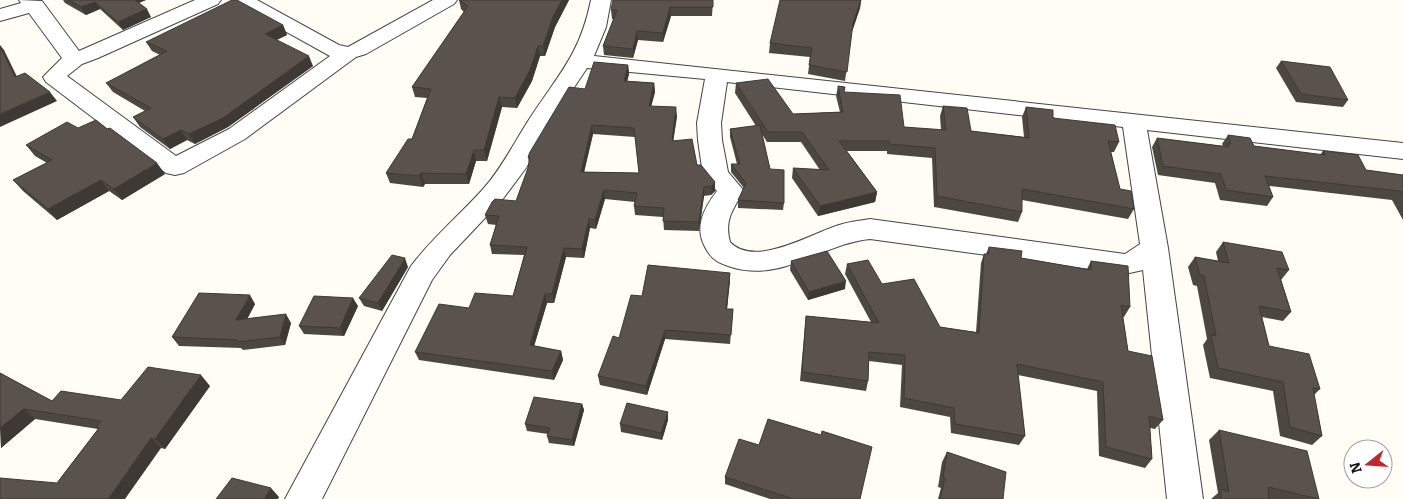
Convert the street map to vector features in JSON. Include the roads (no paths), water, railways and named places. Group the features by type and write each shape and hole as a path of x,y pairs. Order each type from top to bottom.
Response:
{"street":[{"path":"211,0 91,54 74,59 54,77 175,167 237,134 349,53 359,50 446,0"},
{"path":"242,0 265,10 334,51 349,53"},
{"path":"303,499 420,274 440,248 493,194 517,162 540,119 581,61 596,27 601,0"},
{"path":"0,15 32,2 74,59"},
{"path":"581,61 717,74 1403,151"},
{"path":"717,74 708,123 710,140 716,175 731,190 716,211 714,234 718,248 728,257 761,262 777,260 844,233 870,229 1125,264 1136,262 1154,248"},
{"path":"1134,121 1154,248 1185,499"}]}
